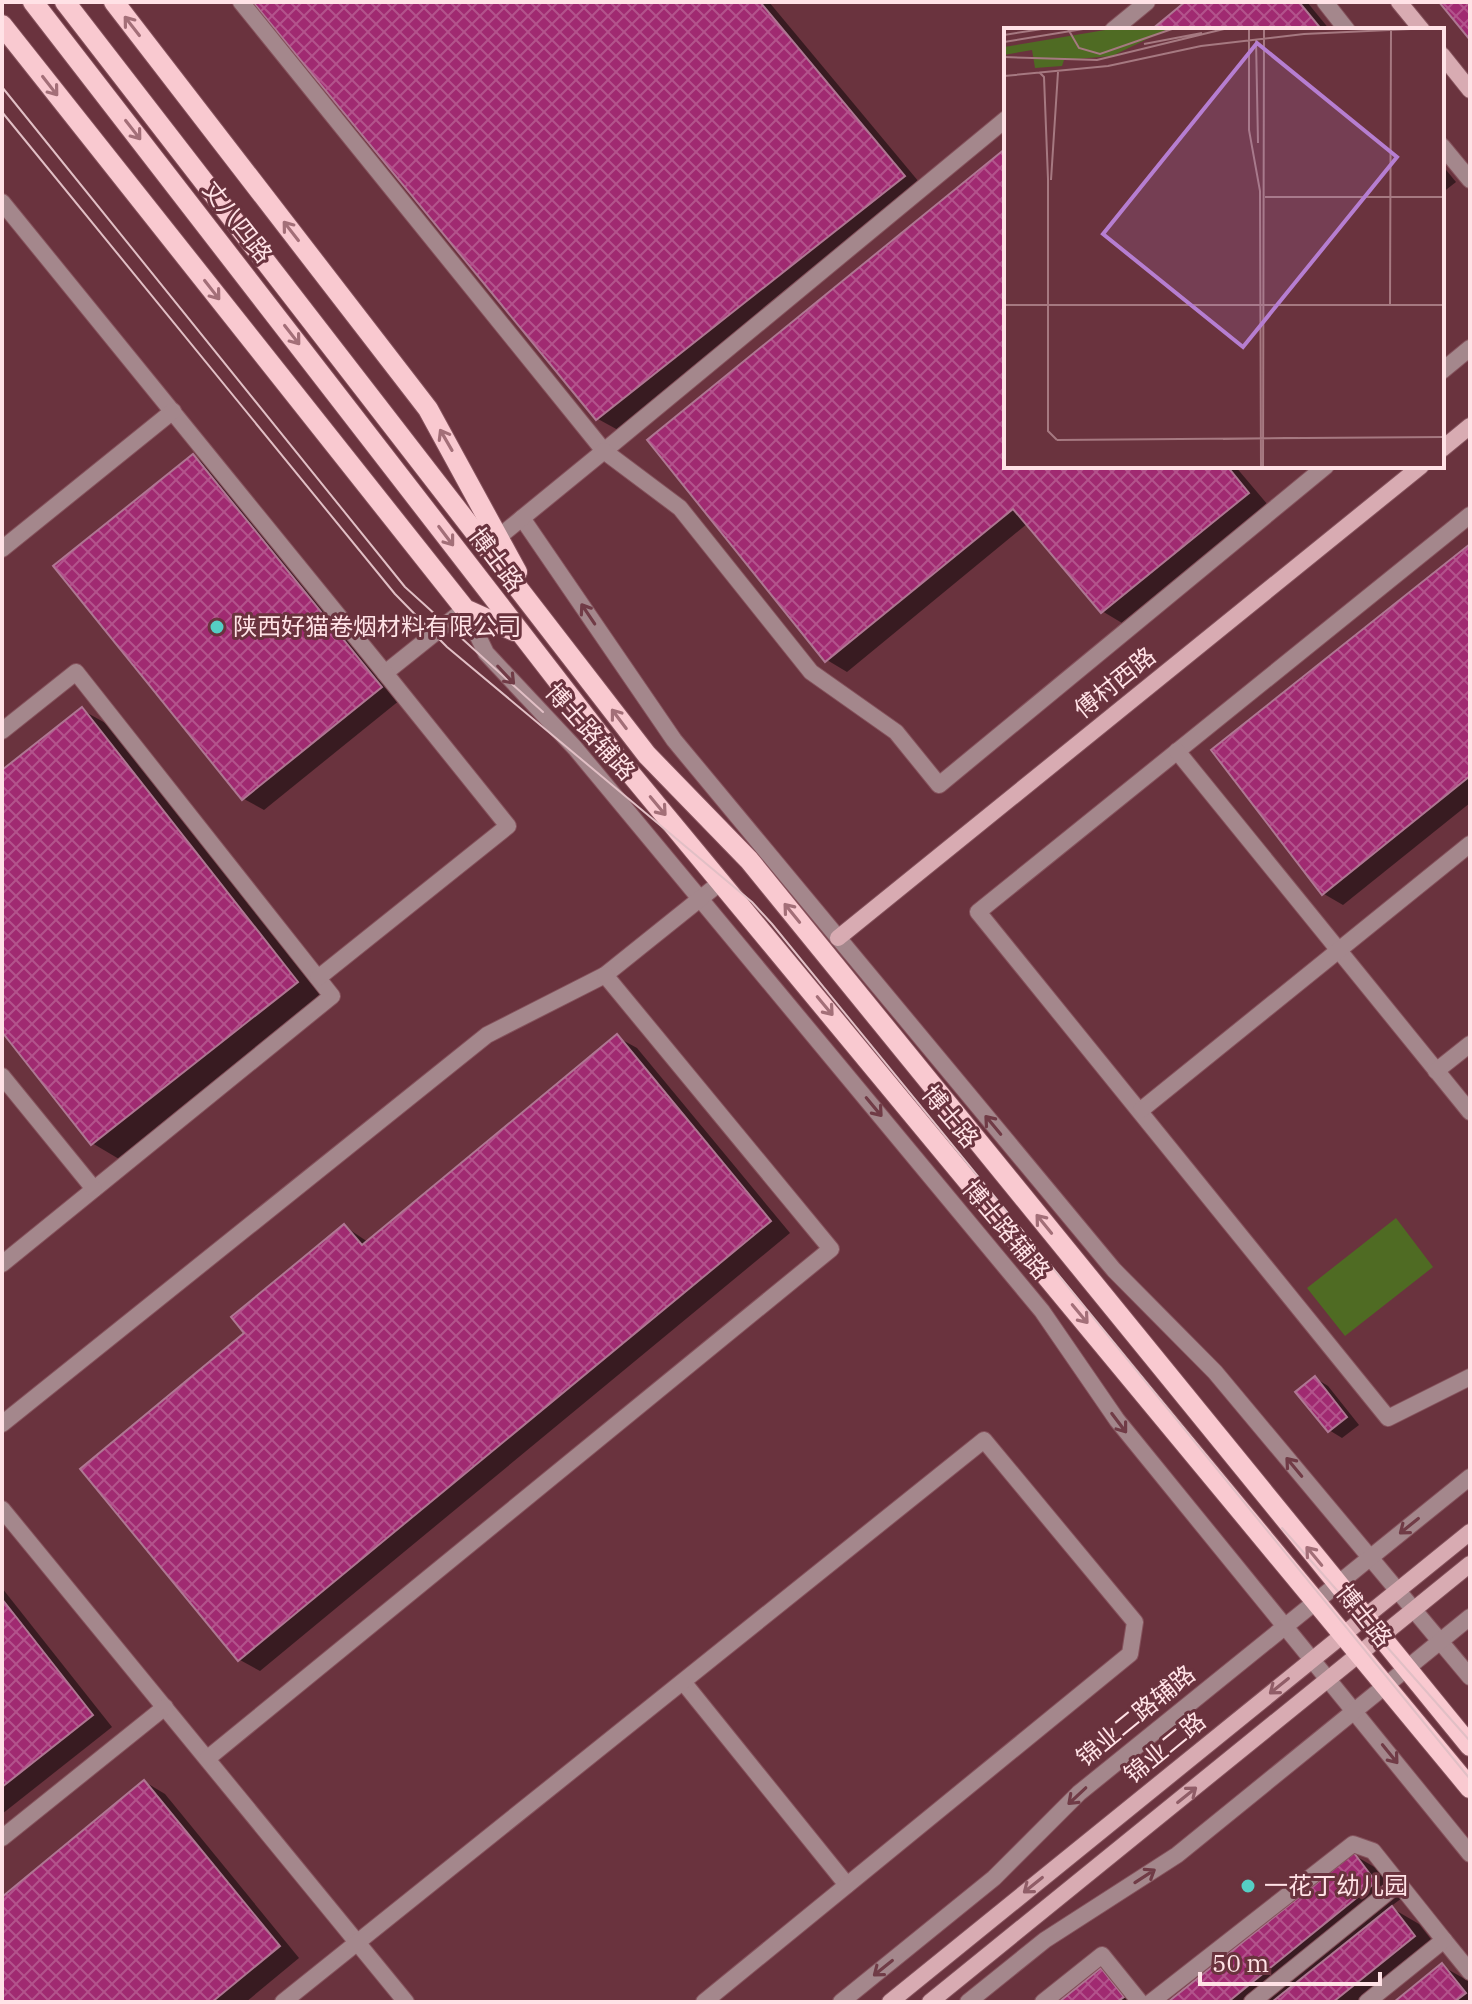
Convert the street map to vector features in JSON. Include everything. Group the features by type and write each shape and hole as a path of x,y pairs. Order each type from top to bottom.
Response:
{"main road":[{"name":"丈八四路","path":"33,2 399,473"},
{"name":"丈八四路","path":"65,2 420,460"},
{"path":"114,2 428,409 500,536 534,608"},
{"path":"1399,2 1420,28"},
{"path":"2,25 465,609 518,633"},
{"path":"1444,58 1470,90"},
{"path":"1444,447 1470,426"},
{"name":"博士路","path":"420,460 647,755 749,860 1470,1746"},
{"name":"傅村西路","path":"838,938 1419,468"},
{"name":"博士路","path":"399,473 518,633 1470,1788"},
{"name":"锦业二路","path":"890,2002 1470,1532"},
{"name":"锦业二路","path":"930,2002 1470,1564"}],"street":[{"path":"241,2 604,451 680,508 811,672 896,732 939,785 1324,468"},
{"path":"1115,28 1147,2"},
{"path":"1325,2 1345,28"},
{"path":"500,536 1004,121"},
{"path":"1444,148 1470,180"},
{"path":"2,202 508,826 318,978"},
{"path":"1444,369 1470,348"},
{"path":"2,549 173,411"},
{"path":"1470,515 978,912 1388,1418 1470,1377"},
{"path":"522,518 674,740 1114,1270 1215,1372 1470,1677"},
{"path":"385,673 465,609"},
{"name":"博士路辅路","path":"465,609 486,653 575,748 1042,1311 1117,1420 1470,1854"},
{"path":"2,731 76,672 332,996 2,1264"},
{"path":"1177,751 1470,1112"},
{"path":"1141,1110 1470,844"},
{"path":"2,1424 487,1035 605,975 721,882"},
{"path":"208,1758 831,1249 605,975"},
{"path":"1436,1071 1470,1044"},
{"path":"2,1076 94,1189"},
{"path":"283,2002 984,1440 1135,1622 1130,1654 704,2002"},
{"name":"锦业二路辅路","path":"841,2002 994,1878 1079,1793 1470,1477"},
{"path":"2,1509 406,2002"},
{"path":"968,2002 1045,1940 1177,1855 1470,1617"},
{"path":"684,1683 847,1885"},
{"path":"2,1838 165,1707"},
{"path":"1151,2002 1353,1844 1373,1851 1470,1972"},
{"path":"1252,2002 1398,1884"},
{"path":"1367,2002 1444,1940"},
{"path":"1043,2002 1102,1955 1140,2002"}],"green space":[{"path":"1396,1218 1433,1267 1345,1336 1307,1288"}],"building":[{"path":"253,2 760,2 905,176 596,420"},
{"path":"1185,2 1299,2 1320,28 1153,28"},
{"path":"1439,2 1470,2 1470,40"},
{"path":"1004,150 1004,468 1229,468 1249,493 1101,613 1013,509 825,662 647,440"},
{"name":"陕西好猫卷烟材料有限公司","path":"193,454 382,687 242,800 53,566"},
{"path":"1470,544 1470,776 1322,895 1211,750"},
{"path":"82,707 298,982 91,1145 2,1032 2,770"},
{"path":"617,1034 771,1221 238,1661 80,1469 244,1333 231,1317 344,1224 362,1245"},
{"path":"1315,1376 1347,1417 1328,1432 1295,1392"},
{"path":"2,1599 93,1715 2,1787"},
{"path":"144,1780 280,1946 212,2002 2,2002 2,1897"},
{"path":"1354,1853 1376,1882 1228,2002 1168,2002"},
{"path":"1392,1906 1415,1936 1333,2002 1272,2002"},
{"path":"1442,1963 1466,1993 1454,2002 1394,2002"},
{"path":"1101,1968 1124,1997 1117,2002 1059,2002"}],"tram line":[{"path":"2,87 405,587 543,712"},
{"path":"2,112 395,594 447,647 752,902 772,924 1470,1779"},
{"path":"1282,1528 1470,1741"}],"place":[{"name":"陕西好猫卷烟材料有限公司","path":"217,627"},
{"name":"一花丁幼儿园","path":"1248,1886"}]}
